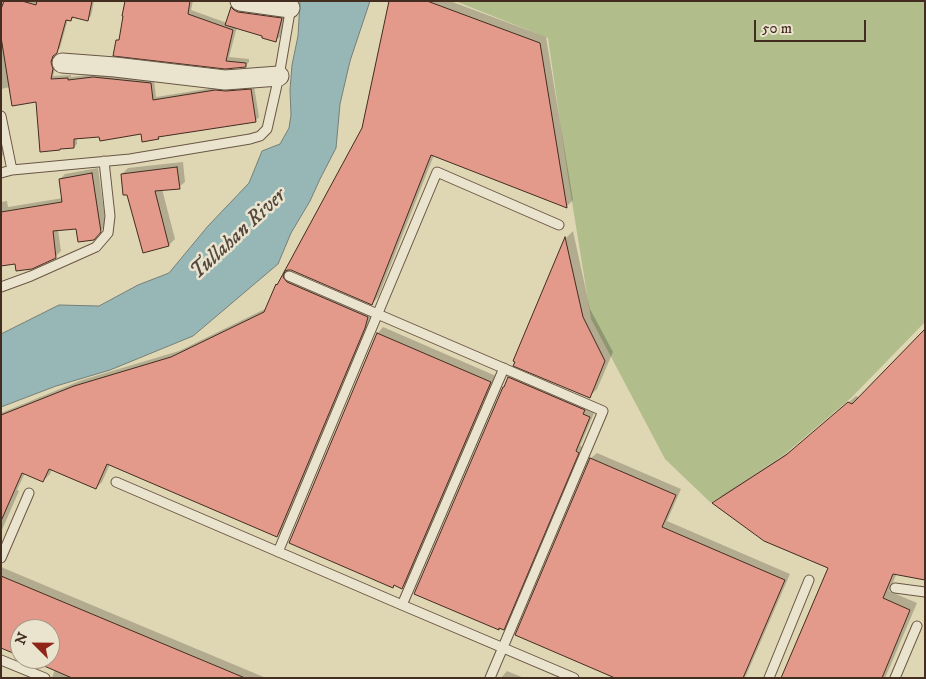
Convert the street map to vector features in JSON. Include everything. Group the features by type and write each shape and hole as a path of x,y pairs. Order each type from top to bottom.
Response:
{"street":[{"path":"240,1 291,5"},
{"path":"62,63 115,66 225,80 280,76"}],"lane":[{"path":"1,172 130,159 260,136 267,129 280,76 291,5"},
{"path":"1,116 12,170"},
{"path":"1,287 31,276 96,247 108,232 110,216 104,161"},
{"path":"278,552 436,172 559,225"},
{"path":"289,276 603,411 490,678"},
{"path":"402,605 504,368"},
{"path":"116,482 574,678"},
{"path":"1,558 29,492"},
{"path":"769,678 809,580"},
{"path":"895,588 925,592"},
{"path":"895,678 917,626"},
{"path":"1,660 45,678"}],"green space":[{"path":"455,1 925,1 925,322 851,398 785,454 711,503 665,459 591,319 548,38"}],"water":[{"name":"Tullahan River","path":"300,1 370,1 350,61 340,104 336,148 310,201 291,233 278,264 193,336 110,370 56,386 1,407 1,334 59,305 99,306 138,285 169,273 208,226 249,183 262,151 280,144 289,128 291,115 290,90 292,65 298,36"}],"building":[{"path":"4,1 22,1 36,5 37,1 92,1 88,21 72,17 71,21 66,20 57,53 53,56 51,62 53,69 51,79 68,78 68,80 93,77 151,83 153,100 215,90 251,89 256,122 158,137 159,139 142,142 141,134 100,141 99,137 74,139 74,148 40,152 36,102 12,106 1,37 1,9"},
{"path":"125,1 190,1 188,14 233,30 226,61 246,63 246,67 225,69 113,56 116,40 119,40"},
{"path":"389,1 427,1 540,43 567,208 431,155 372,305 291,270 285,271 283,277 287,282 368,317 277,537 107,464 96,489 49,469 43,482 22,473 1,521 1,415 74,386 171,357 264,312 276,284 362,128"},
{"path":"231,7 238,12 282,18 276,42 225,25"},
{"path":"177,167 180,189 155,191 169,246 143,253 127,195 123,195 121,174"},
{"path":"92,173 101,232 94,240 78,242 76,229 53,231 56,258 32,269 16,271 15,264 1,266 1,212 62,202 59,179"},
{"path":"565,237 583,317 605,361 590,398 513,366 515,362 513,361"},
{"path":"925,329 925,580 893,574 883,598 910,610 882,678 781,678 828,568 764,541 712,503 786,455 848,402 852,404"},
{"path":"377,333 491,382 402,589 394,585 393,588 289,543"},
{"path":"508,377 585,410 583,414 590,417 576,451 579,453 504,630 499,628 499,630 414,594"},
{"path":"590,458 676,495 662,527 785,580 743,678 615,678 515,635"},
{"path":"1,576 245,678 72,678 51,669 60,669 60,619 10,619 10,652 1,648"}]}
